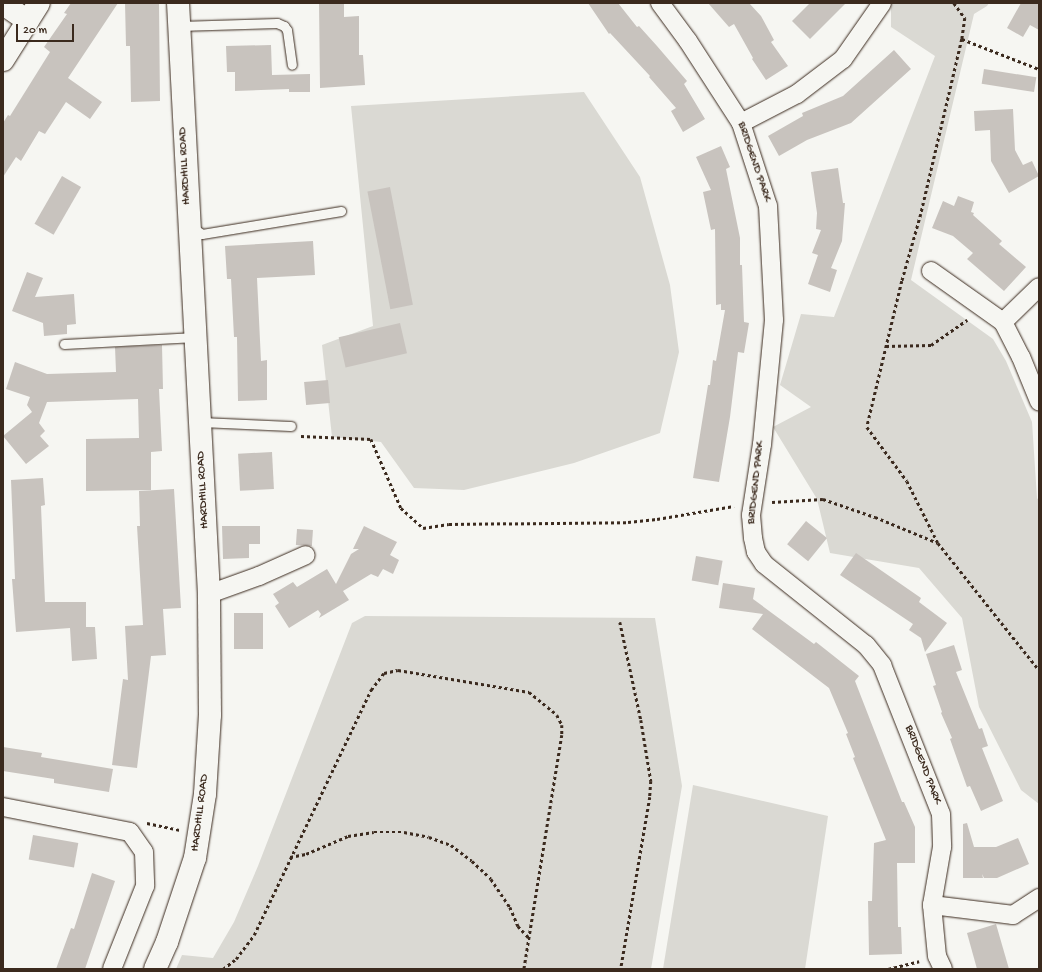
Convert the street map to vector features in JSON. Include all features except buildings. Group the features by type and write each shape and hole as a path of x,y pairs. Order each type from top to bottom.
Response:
{"main road":[{"name":"HARDHILL ROAD","path":"155,969 167,942 195,858 205,794 210,715 209,594 178,3"},
{"path":"3,4 33,12 3,60"}],"street":[{"name":"BRIDGEND PARK","path":"660,3 688,41 741,123 768,206 774,320 762,444 751,515 756,552 764,564 866,646 882,665 941,814 942,847 932,905 940,962"},
{"path":"741,123 797,94 843,59 882,3"},
{"path":"931,271 1003,322 1021,357 1039,401"},
{"path":"1003,322 1039,287"},
{"path":"209,594 259,576 306,555"},
{"path":"3,807 130,832 144,852 145,886 112,969"},
{"path":"932,905 1013,915 1039,898"}],"lane":[{"path":"179,26 277,22 284,26 287,30 292,65"},
{"path":"190,225 202,234 341,211"},
{"path":"64,344 196,337"},
{"path":"200,422 291,426"}],"path":[{"path":"954,3 965,18 962,39 921,214 886,346 867,427 907,481 938,543 1039,670"},
{"path":"962,39 1039,69"},
{"path":"886,346 932,345 983,308"},
{"path":"295,436 371,439 401,508 423,528 449,524 650,520 753,502 823,500 875,517 938,543"},
{"path":"620,622 641,720 651,781 650,797 621,969"},
{"path":"223,969 236,959 254,935 371,690 384,673 398,670 529,692 557,715 562,725 562,735 524,969"},
{"path":"130,832 142,822 199,835"},
{"path":"290,857 306,854 348,836 374,832 404,832 429,837 451,846 472,861 491,879 510,907 518,926 529,938"},
{"path":"888,969 940,962"}],"shaded area":[{"path":"891,3 989,3 987,6 974,14 911,280 993,339 1006,361 1032,422 1037,498 1039,501 1039,804 1021,790 979,707 962,618 919,568 830,553 817,499 773,427 811,407 780,385 801,314 834,317 935,56 891,27"},
{"path":"584,92 640,177 670,285 679,352 660,433 574,463 464,490 414,488 381,442 332,437 322,345 373,326 351,106"},
{"path":"365,616 655,618 682,786 651,969 176,969 182,955 213,958 234,922 258,866 352,623"},
{"path":"693,785 828,816 805,969 663,969"}]}
